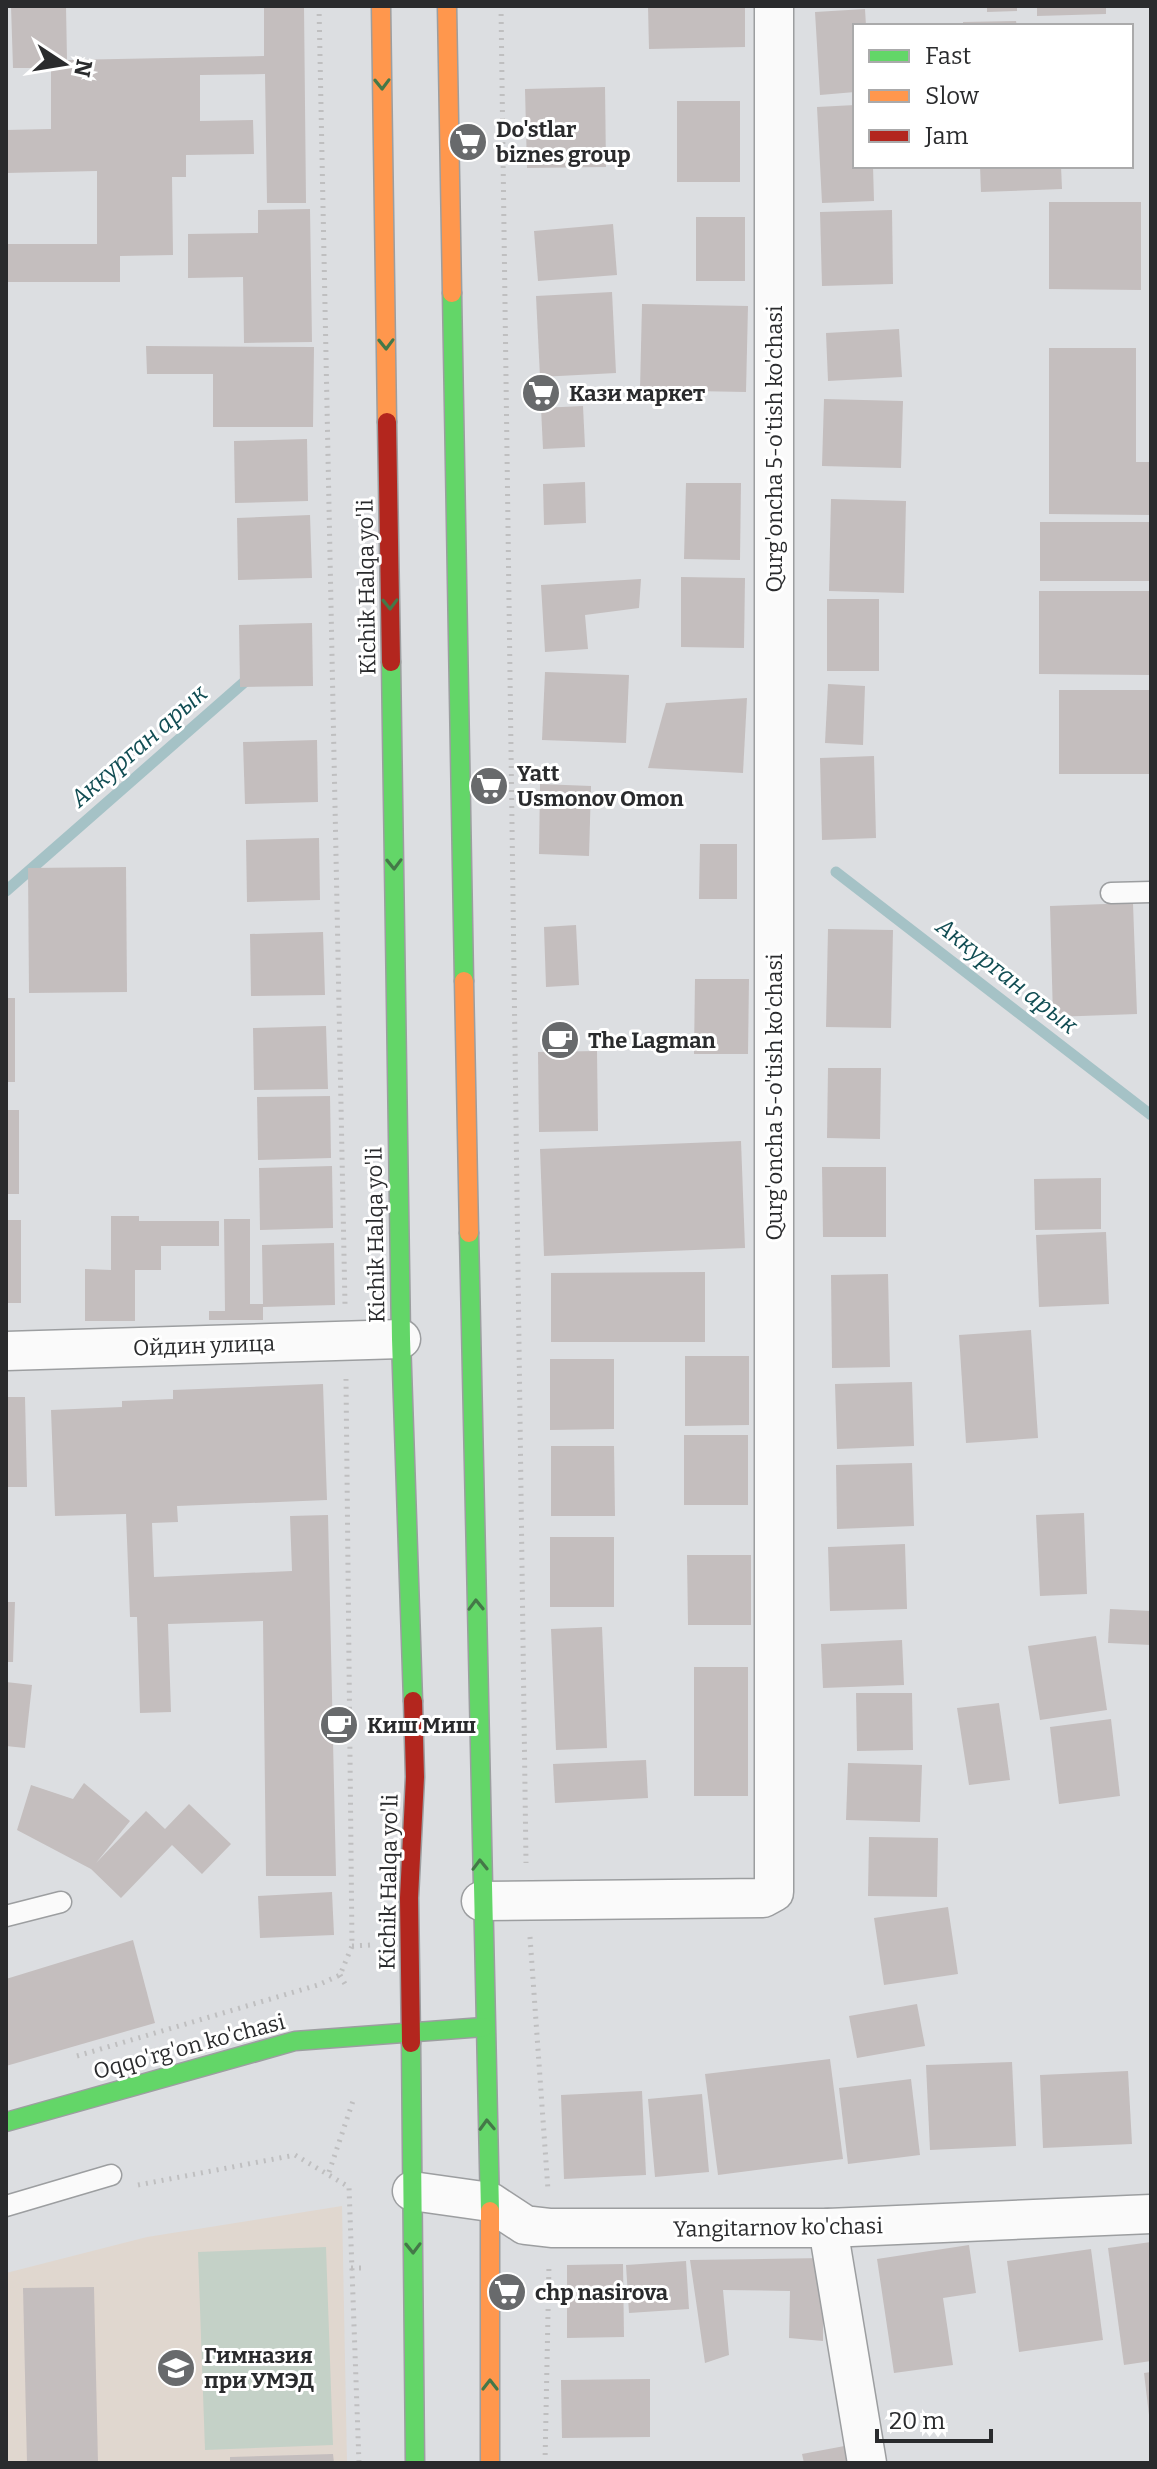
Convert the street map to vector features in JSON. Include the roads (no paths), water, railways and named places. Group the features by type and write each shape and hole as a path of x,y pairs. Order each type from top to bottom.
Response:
{"main road":[{"name":"Kichik Halqa yo'li","path":"381,6 401,1339 415,1777 409,1898 415,2463"},
{"path":"447,6 481,1901 490,2202 490,2463"},
{"name":"Oqqo'rg'on ko'chasi","path":"6,2122 295,2041 410,2030 484,2027"}],"street":[{"name":"Qurg'oncha 5-o'tish ko'chasi","path":"481,1901 527,1898 763,1898 774,1892 774,6"},
{"name":"Ойдин улица","path":"6,1351 401,1339"},
{"name":"Yangitarnov ko'chasi","path":"412,2191 490,2202 525,2225 551,2228 828,2228 1151,2214"},
{"path":"828,2228 867,2463"}],"lane":[{"path":"1111,893 1151,892"},
{"path":"6,1916 61,1902"},
{"path":"6,2206 111,2175"}],"waterway":[{"name":"Аккурган арык","path":"6,891 249,678"},
{"name":"Аккурган арык","path":"836,872 1151,1115"}],"place":[{"name":"Do'stlar biznes group","path":"468,142"},
{"name":"Кази маркет","path":"541,393"},
{"name":"Yatt Usmonov Omon","path":"489,786"},
{"name":"The Lagman","path":"560,1040"},
{"name":"Киш Миш","path":"339,1725"},
{"name":"chp nasirova","path":"507,2292"},
{"name":"Гимназия при УМЭД","path":"176,2368"}]}
